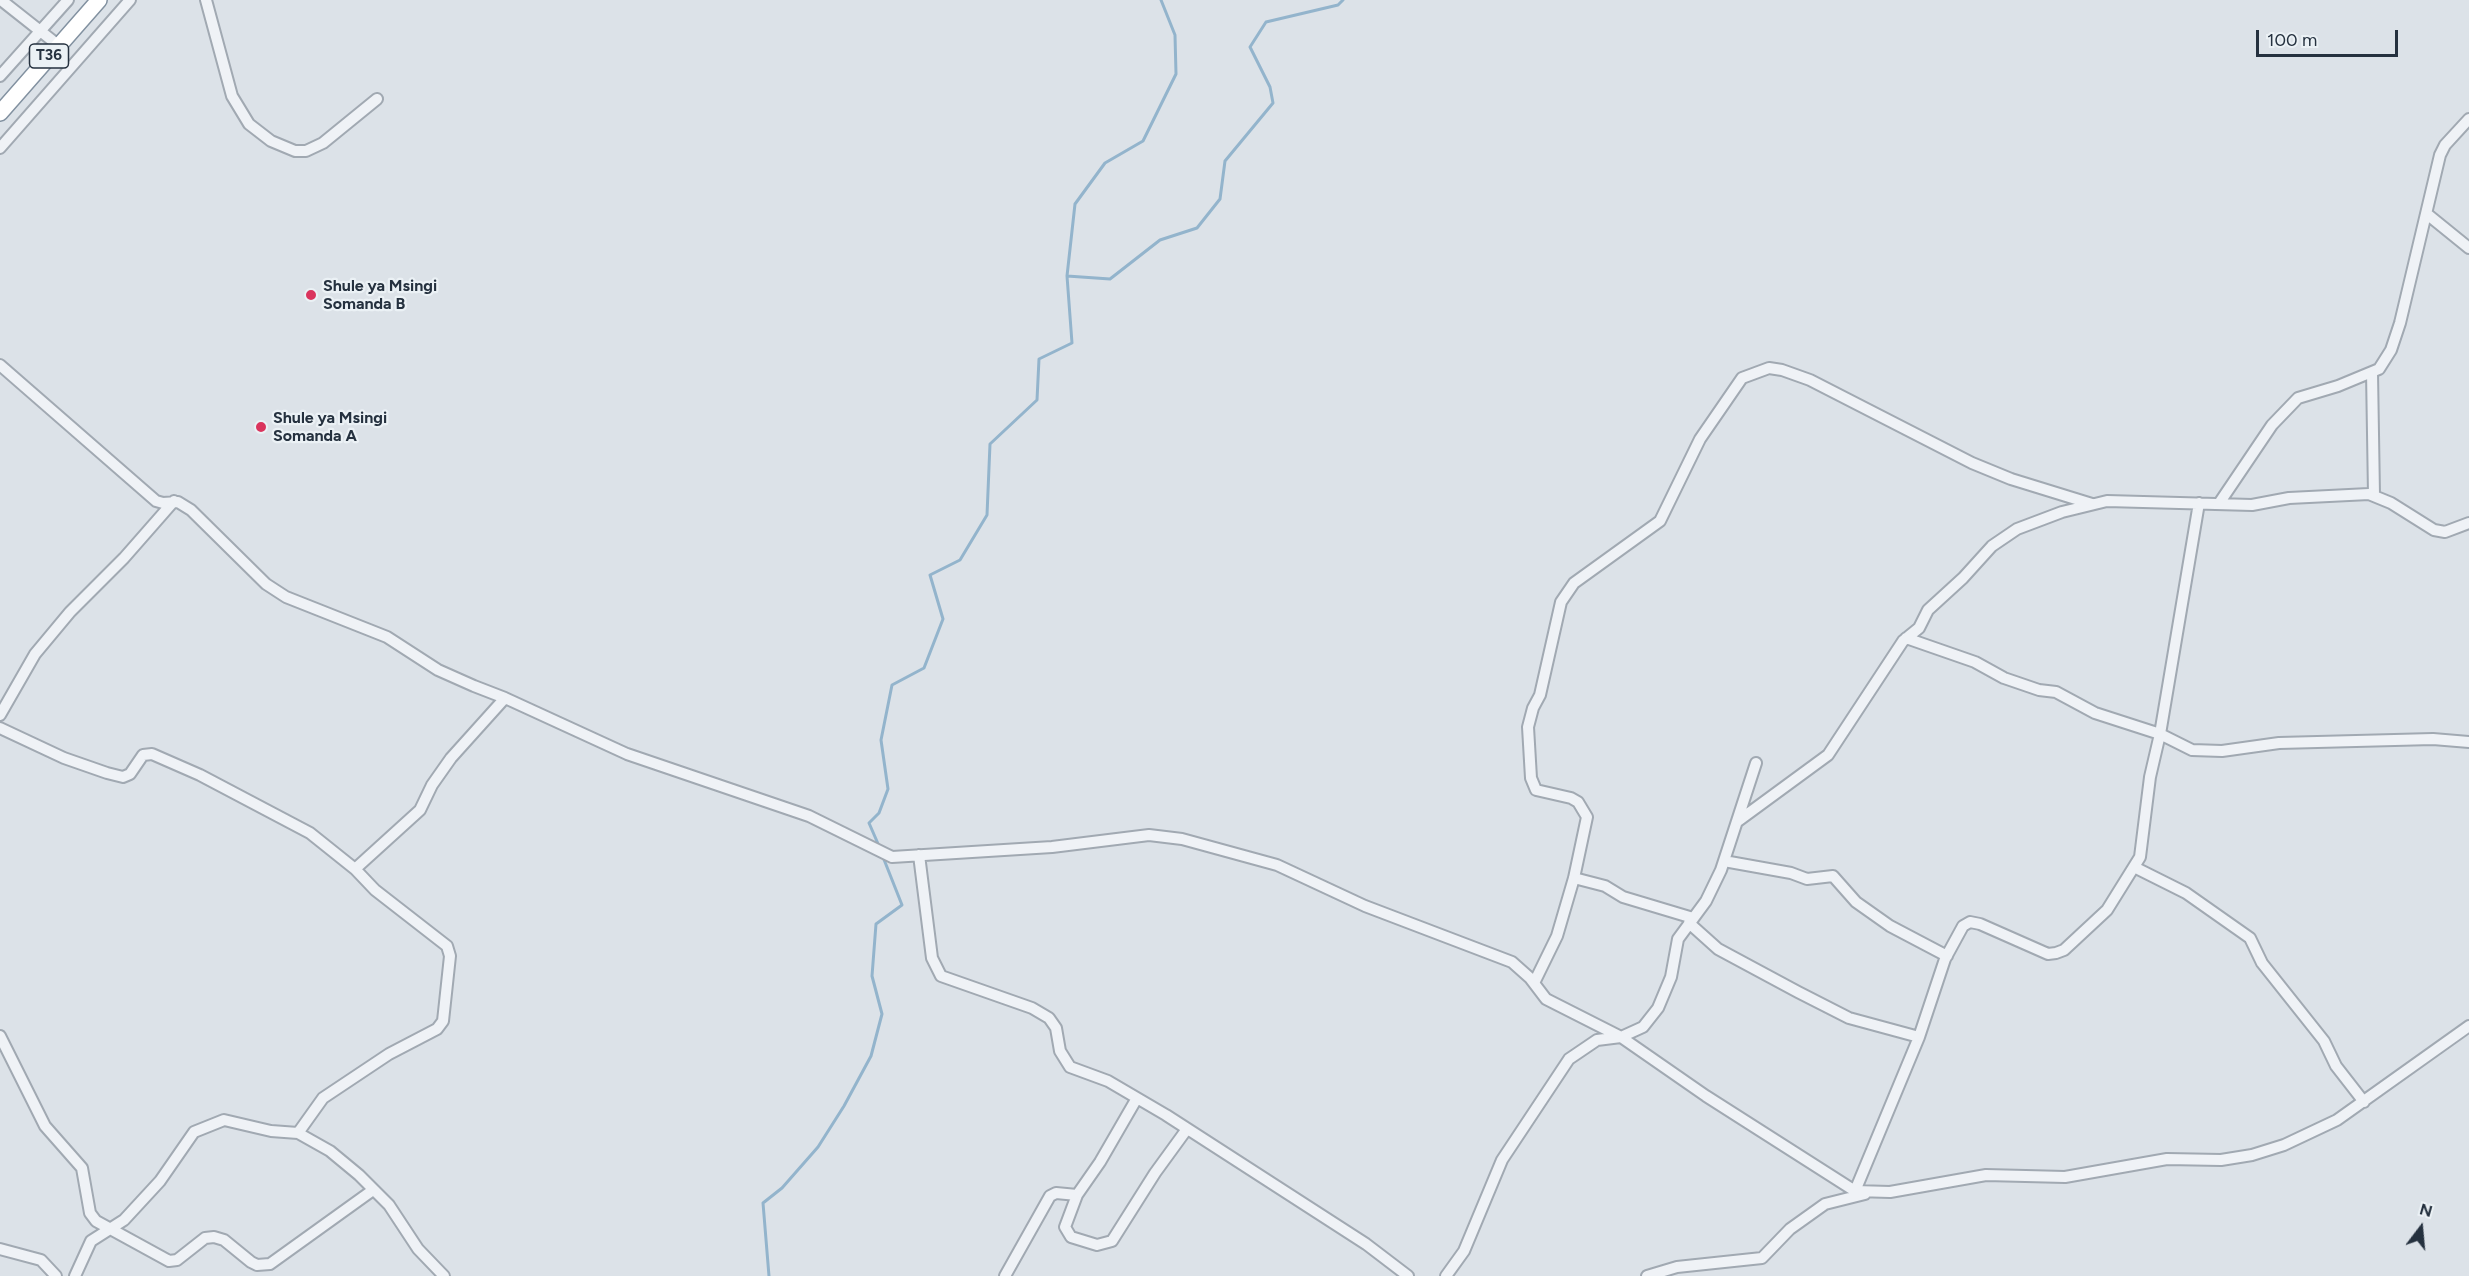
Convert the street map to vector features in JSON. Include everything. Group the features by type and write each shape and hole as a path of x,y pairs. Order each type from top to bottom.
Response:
{"highway":[{"name":"T36","path":"0,113 99,0"}],"street":[{"path":"1,0 58,45"},
{"path":"0,76 68,0"},
{"path":"0,148 130,0"},
{"path":"206,0 231,96 249,124 271,141 295,151 306,151 323,143 377,99"},
{"path":"2220,502 2272,425 2298,398 2338,387 2379,369 2394,340 2440,155 2445,145 2469,119"},
{"path":"2427,214 2469,248"},
{"path":"0,365 156,501 183,503 272,589 387,637 438,670 627,754 809,816 892,857 1052,847 1129,836 1182,839 1277,865 1365,906 1504,958 1521,967 1546,999 1622,1037 1706,1096 1855,1191 1890,1192 1969,1176 2065,1178 2167,1159 2235,1158 2304,1137 2337,1120 2422,1057 2469,1026"},
{"path":"1534,983 1557,936 1574,878 1587,817 1585,810 1571,798 1536,790 1531,778 1528,727 1533,708 1540,695 1561,602 1574,583 1660,520 1700,439 1742,378 1769,369 1782,370 1810,380 1972,463 2011,479 2092,504"},
{"path":"2372,372 2374,495"},
{"path":"1738,820 1779,793 1828,755 1897,648 1919,628 1928,610 2004,537 2062,512 2092,504 2129,500 2252,505 2289,498 2374,495 2391,502 2434,530 2445,532 2469,523"},
{"path":"0,715 34,654 174,501"},
{"path":"1855,1191 1919,1037 1925,1012 1947,956 1963,926 1971,922 2005,933 2048,954 2064,950 2107,910 2134,867 2142,843 2150,777 2160,734 2199,503"},
{"path":"1906,638 1975,662 2004,678 2039,690 2056,692 2095,713 2160,734 2179,745 2204,751 2279,743 2433,739 2469,742"},
{"path":"355,869 420,810 432,785 451,758 505,698"},
{"path":"0,728 64,758 123,777 130,774 143,755 152,754 162,757 310,832 355,869 375,890 447,946 451,966 443,1021 437,1029 389,1054 323,1098 298,1133"},
{"path":"1446,1276 1464,1251 1502,1160 1569,1059 1597,1040 1622,1037 1643,1028 1658,1008 1671,977 1678,939 1706,901 1724,861 1756,763"},
{"path":"919,855 932,958 941,976 1032,1008 1049,1018 1056,1028 1060,1051 1070,1067 1108,1081 1137,1098 1366,1244 1408,1276"},
{"path":"1724,861 1791,873 1808,879 1833,876 1856,902 1890,926 1947,956"},
{"path":"2134,867 2186,893 2250,938 2262,963 2324,1041 2336,1066 2364,1102"},
{"path":"1574,878 1605,886 1623,897 1691,920 1718,949 1849,1018 1919,1037"},
{"path":"0,1037 45,1126 82,1168 90,1213 96,1221 169,1261 177,1260 205,1238 214,1237 224,1240 251,1262 264,1266 373,1190"},
{"path":"1137,1098 1100,1162 1077,1195 1065,1227 1067,1234 1097,1245 1110,1243 1187,1129"},
{"path":"75,1276 91,1241 112,1228 160,1181 186,1140 206,1126 230,1120 271,1131 298,1133 344,1162 389,1205 418,1249 444,1276"},
{"path":"1005,1276 1050,1196 1056,1193 1077,1195"},
{"path":"1647,1276 1677,1267 1711,1261 1747,1261 1762,1257 1790,1229 1825,1204 1871,1193"},
{"path":"0,1249 41,1260 56,1276"}],"waterway":[{"path":"1067,276 1075,204 1105,163 1143,141 1176,74 1175,35 1161,0"},
{"path":"879,846 869,823 879,813 888,789 881,740 892,685 924,668 943,619 930,575 960,560 987,515 990,444 1037,400 1039,359 1072,343 1067,276 1110,279 1160,240 1197,228 1220,199 1225,161 1273,103 1270,87 1250,47 1266,22 1338,5 1343,0"},
{"path":"769,1276 763,1203 782,1188 818,1147 844,1106 871,1056 882,1014 872,976 876,924 902,905 883,857"}],"place":[{"name":"Shule ya Msingi Somanda B","path":"311,295"},
{"name":"Shule ya Msingi Somanda A","path":"261,427"}]}
